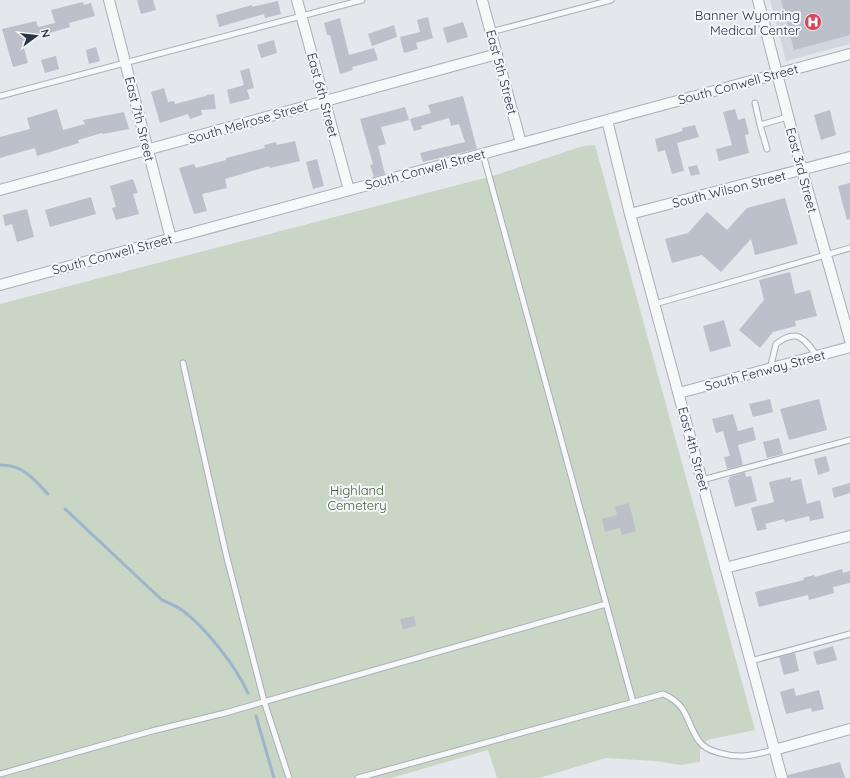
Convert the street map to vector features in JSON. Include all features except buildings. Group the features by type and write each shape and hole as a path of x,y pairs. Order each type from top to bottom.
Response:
{"street":[{"name":"East 7th Street","path":"109,0 171,239"},
{"name":"East 6th Street","path":"297,0 349,190"},
{"name":"East 5th Street","path":"482,0 521,143"},
{"name":"East 3rd Street","path":"758,0 802,170 850,340"},
{"name":"South Melrose Street","path":"0,190 148,151 324,100 497,54"},
{"name":"South Conwell Street","path":"0,285 850,54"},
{"name":"East 4th Street","path":"607,120 630,214 782,778"},
{"name":"South Wilson Street","path":"630,214 850,157"},
{"name":"South Fenway Street","path":"679,393 850,347"},
{"path":"725,568 850,536"},
{"path":"774,750 850,729"}],"lane":[{"path":"0,96 362,0"},
{"path":"491,32 611,0"},
{"path":"755,103 767,149"},
{"path":"760,125 788,117"},
{"path":"483,154 633,702"},
{"path":"655,304 850,248"},
{"path":"770,369 776,344 784,338 794,336 800,337 806,341 817,356"},
{"path":"183,364 226,554 264,701 289,778"},
{"path":"702,480 850,440"},
{"path":"0,774 606,604"},
{"path":"751,662 850,634"},
{"path":"358,778 663,694 674,699 683,709 699,743 714,751 742,756 774,750"}],"shaded area":[{"name":"Banner Wyoming Medical Center","path":"770,0 850,0 850,44 786,61"}],"green space":[{"name":"Highland Cemetery","path":"595,145 755,730 707,740 700,750 700,762 681,765 655,761 606,758 539,778 497,778 488,750 391,778 0,778 0,304 496,175 583,146"}],"waterway":[{"path":"0,465 15,467 22,470 48,494"},
{"path":"65,509 162,600 182,610 201,627 228,659 248,693"},
{"path":"256,716 274,778"}],"place":[{"name":"Banner Wyoming Medical Center","path":"813,22"}]}
